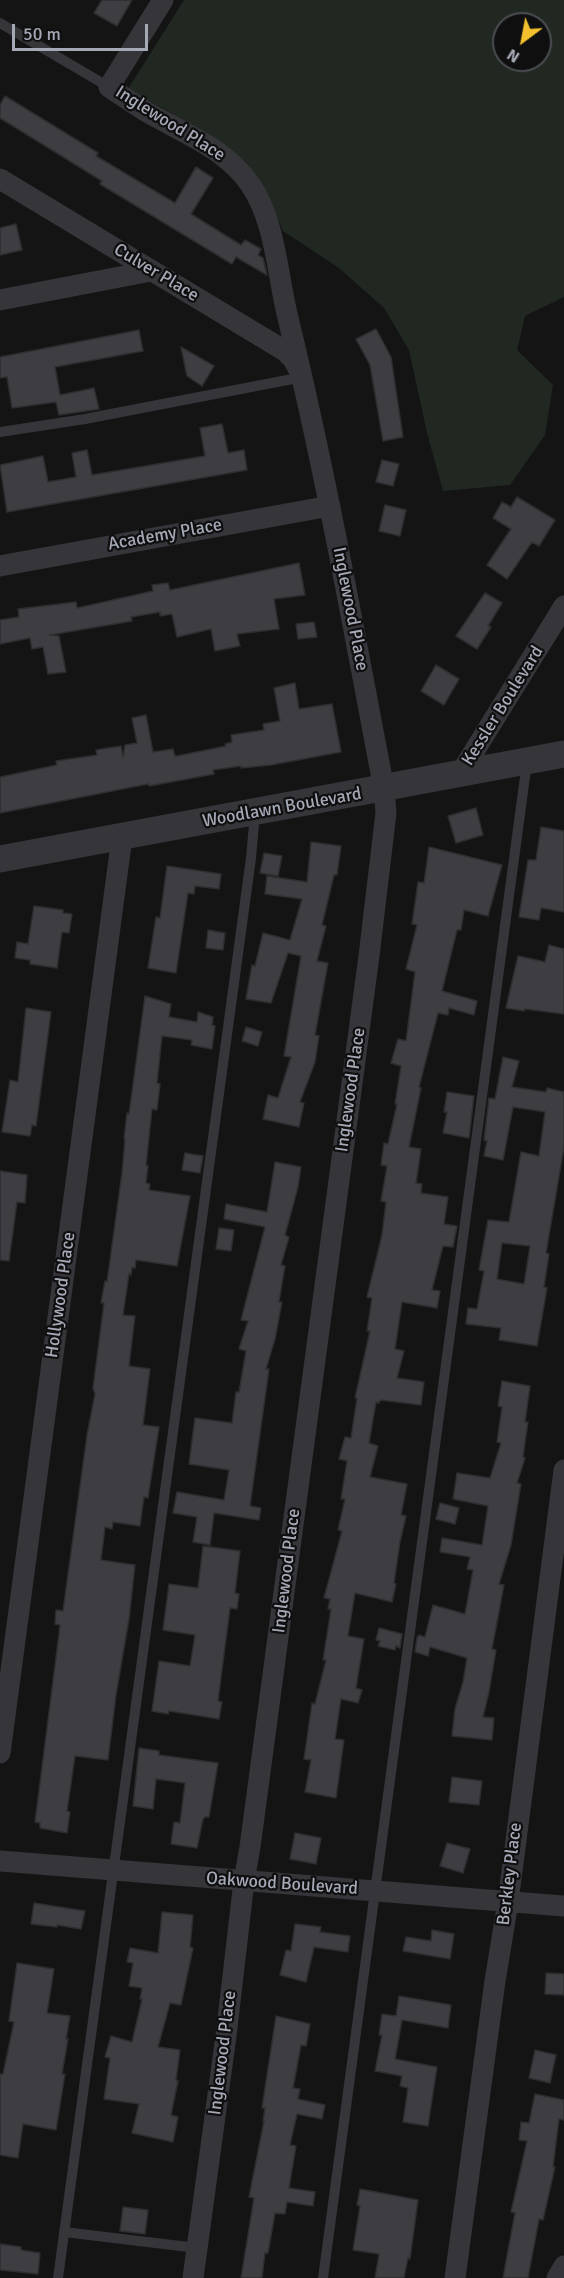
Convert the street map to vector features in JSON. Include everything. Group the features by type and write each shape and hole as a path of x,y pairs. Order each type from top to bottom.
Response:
{"street":[{"name":"Inglewood Place","path":"163,0 109,87 145,111 219,152 237,167 251,185 262,208 272,237 330,506 384,789 386,813 369,956 244,1881 226,2036 193,2278"},
{"name":"Culver Place","path":"0,178 285,351 303,377"},
{"path":"0,300 151,270"},
{"name":"Academy Place","path":"0,566 330,506"},
{"name":"Kessler Boulevard","path":"460,774 564,606"},
{"name":"Woodlawn Boulevard","path":"0,860 564,754"},
{"name":"Hollywood Place","path":"0,1753 122,837"},
{"name":"Berkley Place","path":"455,2278 495,1981 508,1902 564,1470"},
{"name":"Oakwood Boulevard","path":"0,1861 564,1906"},
{"path":"557,2278 564,2266"}],"lane":[{"path":"0,23 109,87"},
{"path":"0,432 85,419 303,377"},
{"path":"323,2278 527,761"},
{"path":"58,2278 251,858 255,813"},
{"path":"64,2232 197,2248"}],"shaded area":[{"path":"184,0 564,0 564,297 525,316 517,350 553,385 545,435 510,485 443,491 427,433 409,350 384,308 339,268 283,231 265,190 245,161 200,129 128,89"}],"building":[{"path":"102,0 132,0 117,26 94,13"},
{"path":"5,96 98,153 96,156 175,203 196,167 213,178 191,214 241,245 245,240 261,249 258,255 263,258 267,275 236,257 232,264 100,184 102,181 0,118 0,105"},
{"path":"16,224 22,250 0,255 0,228"},
{"path":"376,329 391,357 403,437 383,441 370,365 356,339"},
{"path":"139,330 143,351 55,367 60,395 94,388 99,409 59,415 56,402 12,408 7,377 0,378 0,357"},
{"path":"181,347 214,366 202,386 187,376"},
{"path":"222,424 228,453 244,450 247,470 7,512 0,465 43,456 48,482 76,477 72,453 87,450 92,475 205,456 200,428"},
{"path":"382,460 399,464 393,486 376,482"},
{"path":"517,497 555,520 539,546 532,542 507,579 487,565 511,529 493,518 502,502 511,507"},
{"path":"385,505 406,510 400,536 379,531"},
{"path":"299,563 305,595 274,599 279,629 237,634 240,646 215,651 211,629 177,637 172,614 160,616 160,612 131,617 132,621 50,635 59,636 66,672 48,674 43,647 32,649 30,638 0,644 0,620 19,617 18,609 76,602 77,608 153,591 152,585 168,583 170,590"},
{"path":"485,593 502,603 477,649 456,636"},
{"path":"314,622 317,637 298,639 296,624"},
{"path":"436,665 459,679 444,705 421,691"},
{"path":"295,683 299,709 332,704 341,752 271,765 213,770 214,774 149,786 148,784 0,813 0,777 57,765 56,761 97,755 96,750 121,746 123,757 125,745 137,743 132,718 146,715 153,752 173,749 177,756 226,746 225,744 232,742 231,735 264,730 263,724 280,721 274,688"},
{"path":"476,808 483,835 456,843 448,816"},
{"path":"541,827 564,831 564,912 541,908 539,920 519,917 528,860 536,860"},
{"path":"311,842 341,846 337,875 334,875 322,925 326,926 317,961 328,963 315,1035 319,1036 315,1062 300,1102 304,1103 299,1127 263,1119 268,1095 278,1098 291,1057 284,1056 301,956 288,953 271,1003 246,999 252,965 255,966 263,933 290,940 302,899 265,894 267,876 307,882"},
{"path":"429,847 502,865 488,916 464,910 461,930 457,930 442,991 477,1001 474,1015 449,1008 448,1015 438,1013 419,1087 421,1088 409,1147 421,1149 416,1183 422,1184 421,1193 448,1197 444,1224 457,1226 453,1247 443,1246 432,1290 440,1291 437,1308 402,1302 395,1349 404,1351 397,1378 424,1382 421,1405 380,1400 379,1403 376,1402 369,1443 378,1446 370,1477 407,1484 401,1515 406,1516 392,1602 355,1593 348,1636 364,1639 356,1688 362,1690 358,1703 341,1699 335,1739 344,1740 336,1798 305,1792 311,1760 304,1759 312,1703 315,1704 326,1660 323,1660 331,1609 328,1609 330,1599 324,1598 342,1531 338,1530 345,1499 341,1499 347,1461 339,1459 345,1437 351,1438 357,1398 355,1398 370,1331 367,1331 372,1298 367,1297 382,1235 386,1202 381,1201 387,1166 381,1165 384,1143 388,1144 397,1104 395,1104 401,1066 391,1063 398,1039 406,1041 415,972 406,969 417,925 412,924 418,882 424,883"},
{"path":"264,853 282,856 278,876 260,873"},
{"path":"167,866 221,874 219,889 195,886 194,894 188,893 176,973 148,968 156,917 160,918"},
{"path":"34,906 63,910 63,913 72,914 69,933 62,932 57,968 30,964 30,960 15,958 17,942 28,944"},
{"path":"208,930 225,933 223,950 206,948"},
{"path":"549,945 564,949 564,1014 506,1008 518,956 545,962"},
{"path":"145,996 171,1004 169,1017 197,1022 198,1012 213,1017 212,1025 215,1026 212,1049 191,1045 192,1040 162,1036 157,1083 160,1084 157,1110 152,1109 146,1183 150,1184 149,1190 190,1196 177,1266 136,1260 135,1268 132,1267 131,1275 129,1274 123,1315 135,1316 129,1366 150,1369 143,1425 159,1427 148,1498 144,1497 140,1526 113,1522 112,1529 105,1527 101,1560 135,1565 129,1619 108,1760 75,1756 67,1811 70,1812 67,1833 40,1828 40,1823 35,1822 60,1625 55,1624 56,1610 63,1611 87,1435 95,1394 93,1388 104,1303 101,1303 105,1281 107,1282 122,1173 127,1113 129,1114"},
{"path":"26,1008 51,1012 36,1126 32,1125 30,1136 2,1132 10,1080 18,1082"},
{"path":"246,1027 262,1032 258,1046 242,1041"},
{"path":"503,1057 519,1061 512,1087 546,1092 547,1088 564,1092 564,1147 546,1253 549,1254 544,1287 547,1288 537,1346 499,1340 501,1328 466,1324 468,1308 477,1309 484,1271 479,1270 488,1220 509,1222 521,1152 539,1156 545,1112 513,1107 503,1160 484,1156 489,1098 495,1099","holes":["502,1243 530,1246 524,1284 497,1279"]},
{"path":"447,1092 474,1096 469,1138 443,1133 447,1112 444,1112"},
{"path":"185,1153 203,1156 200,1173 182,1170"},
{"path":"275,1162 301,1167 285,1235 289,1237 281,1265 285,1266 279,1302 282,1302 266,1369 269,1369 250,1506 261,1508 259,1520 214,1513 210,1545 193,1542 197,1517 173,1513 177,1492 224,1500 229,1470 189,1464 195,1418 232,1423 236,1392 239,1392 246,1351 239,1349 248,1321 241,1320 265,1227 224,1219 226,1204 267,1212"},
{"path":"0,1171 27,1175 25,1203 17,1202 9,1261 0,1260"},
{"path":"219,1228 234,1230 231,1251 216,1249"},
{"path":"502,1381 530,1386 525,1422 528,1422 523,1457 525,1458 517,1483 521,1484 511,1545 499,1584 504,1585 492,1649 496,1650 483,1717 494,1718 492,1740 452,1736 455,1709 467,1658 430,1647 428,1656 415,1652 419,1635 425,1637 433,1605 465,1614 473,1570 467,1569 470,1557 440,1552 442,1538 482,1545 488,1506 453,1499 457,1473 490,1478 501,1443 497,1442 502,1407 498,1406"},
{"path":"440,1503 459,1508 455,1524 436,1519"},
{"path":"203,1546 240,1551 235,1593 239,1594 237,1609 230,1608 218,1701 222,1702 219,1719 169,1711 168,1714 152,1711 159,1661 190,1666 195,1635 163,1630 169,1584 198,1588"},
{"path":"379,1628 402,1634 400,1648 396,1646 395,1650 378,1646 380,1641 376,1640"},
{"path":"139,1748 159,1751 159,1755 218,1763 209,1817 203,1819 197,1848 171,1844 174,1822 180,1823 185,1783 156,1779 153,1809 133,1806"},
{"path":"452,1777 482,1781 479,1805 449,1802"},
{"path":"295,1833 321,1838 316,1864 290,1859"},
{"path":"447,1843 470,1849 463,1873 440,1866"},
{"path":"34,1903 85,1911 81,1929 31,1924"},
{"path":"162,1912 193,1915 190,1947 193,1948 181,2005 170,2003 158,2047 180,2050 176,2080 178,2081 171,2115 178,2117 173,2142 132,2133 139,2104 104,2099 110,2058 105,2057 111,2036 132,2042 142,1999 140,1999 142,1988 129,1986 133,1963 127,1962 130,1948 158,1953"},
{"path":"295,1924 321,1927 320,1932 350,1936 348,1952 314,1947 306,1982 280,1975 286,1950 291,1951"},
{"path":"432,1930 454,1934 450,1959 403,1951 406,1937 431,1941"},
{"path":"17,1963 54,1969 47,2013 70,2016 62,2074 65,2074 56,2130 23,2124 18,2158 0,2155 0,2074 3,2074 14,2022 9,2021"},
{"path":"546,1973 564,1974 564,1995 545,1994"},
{"path":"399,1996 451,2005 448,2028 402,2020 395,2059 437,2067 428,2126 403,2122 408,2088 400,2086 402,2076 375,2071 382,2035 379,2035 382,2014 396,2016"},
{"path":"276,2016 310,2024 306,2046 301,2045 293,2088 300,2089 298,2099 325,2105 322,2119 297,2114 290,2145 296,2146 289,2188 315,2192 313,2206 287,2202 285,2214 275,2213 268,2253 265,2253 262,2278 241,2278 254,2198 249,2197 264,2121 265,2108 262,2108"},
{"path":"535,2050 556,2055 550,2083 529,2078"},
{"path":"535,2094 564,2100 564,2120 559,2119 553,2167 555,2167 543,2220 539,2219 528,2278 503,2278 515,2213 511,2212 527,2141 519,2140 521,2122 529,2123"},
{"path":"360,2189 418,2200 410,2259 408,2258 404,2278 375,2278 379,2254 353,2250 360,2206 357,2205"},
{"path":"123,2207 148,2210 145,2234 120,2231"},
{"path":"0,2244 40,2253 38,2274 0,2270"}]}
